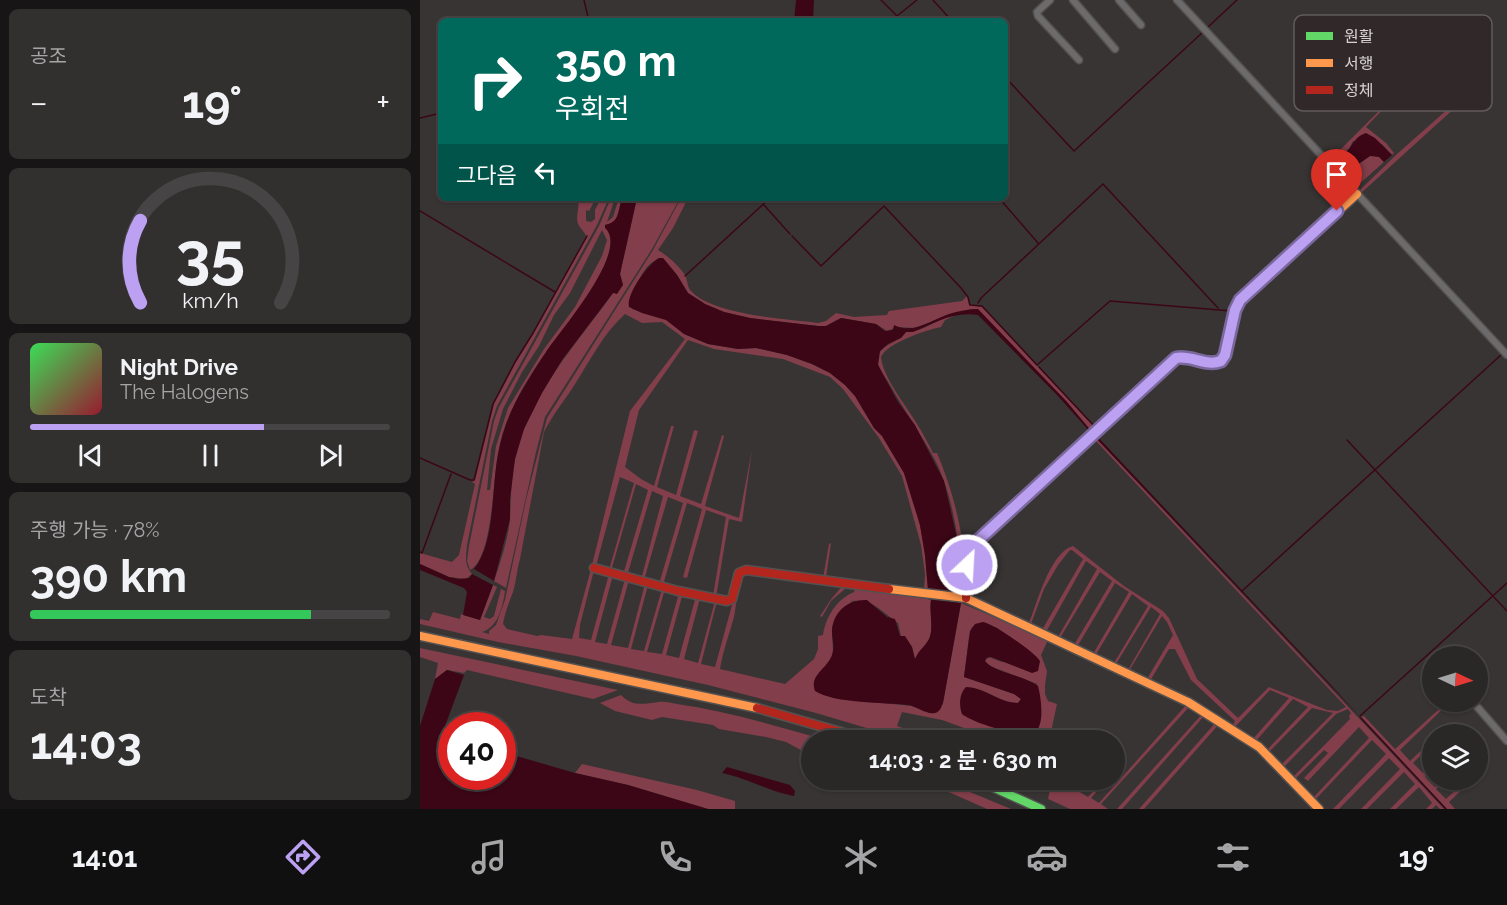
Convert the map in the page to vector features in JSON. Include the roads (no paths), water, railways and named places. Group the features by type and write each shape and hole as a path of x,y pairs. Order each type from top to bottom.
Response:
{"main road":[{"path":"966,598 966,554 973,545 1176,358 1184,357 1212,364 1221,361 1225,355 1235,310 1240,300 1357,194"},
{"path":"594,568 723,601 732,599 739,573 746,570 966,598 1188,702 1259,747 1319,809"},
{"path":"420,636 737,703 836,730"},
{"path":"999,790 1041,809"}],"street":[{"path":"1050,0 1037,12 1038,15 1079,60"},
{"path":"1073,0 1115,49"},
{"path":"1119,0 1141,26"},
{"path":"1177,0 1507,355"},
{"path":"1482,712 1507,741"}],"waterway":[{"path":"584,0 588,18"},
{"path":"881,0 897,16 917,0"},
{"path":"933,0 949,18"},
{"path":"1208,27 1237,0"},
{"path":"1008,80 1074,151 1203,32"},
{"path":"420,118 438,114"},
{"path":"978,303 1103,184 1218,308"},
{"path":"685,276 767,201"},
{"path":"1002,201 1038,243"},
{"path":"764,205 790,234"},
{"path":"792,236 821,266 884,206 961,288 968,297 970,305 982,306 1037,365 1110,301 1232,311"},
{"path":"420,211 555,292"},
{"path":"420,458 474,480 493,404 587,236"},
{"path":"1242,591 1502,354"},
{"path":"1039,367 1096,428"},
{"path":"1347,440 1507,611"},
{"path":"420,552 422,553 451,474"},
{"path":"1360,716 1507,583"},
{"path":"1361,718 1446,809"}]}
